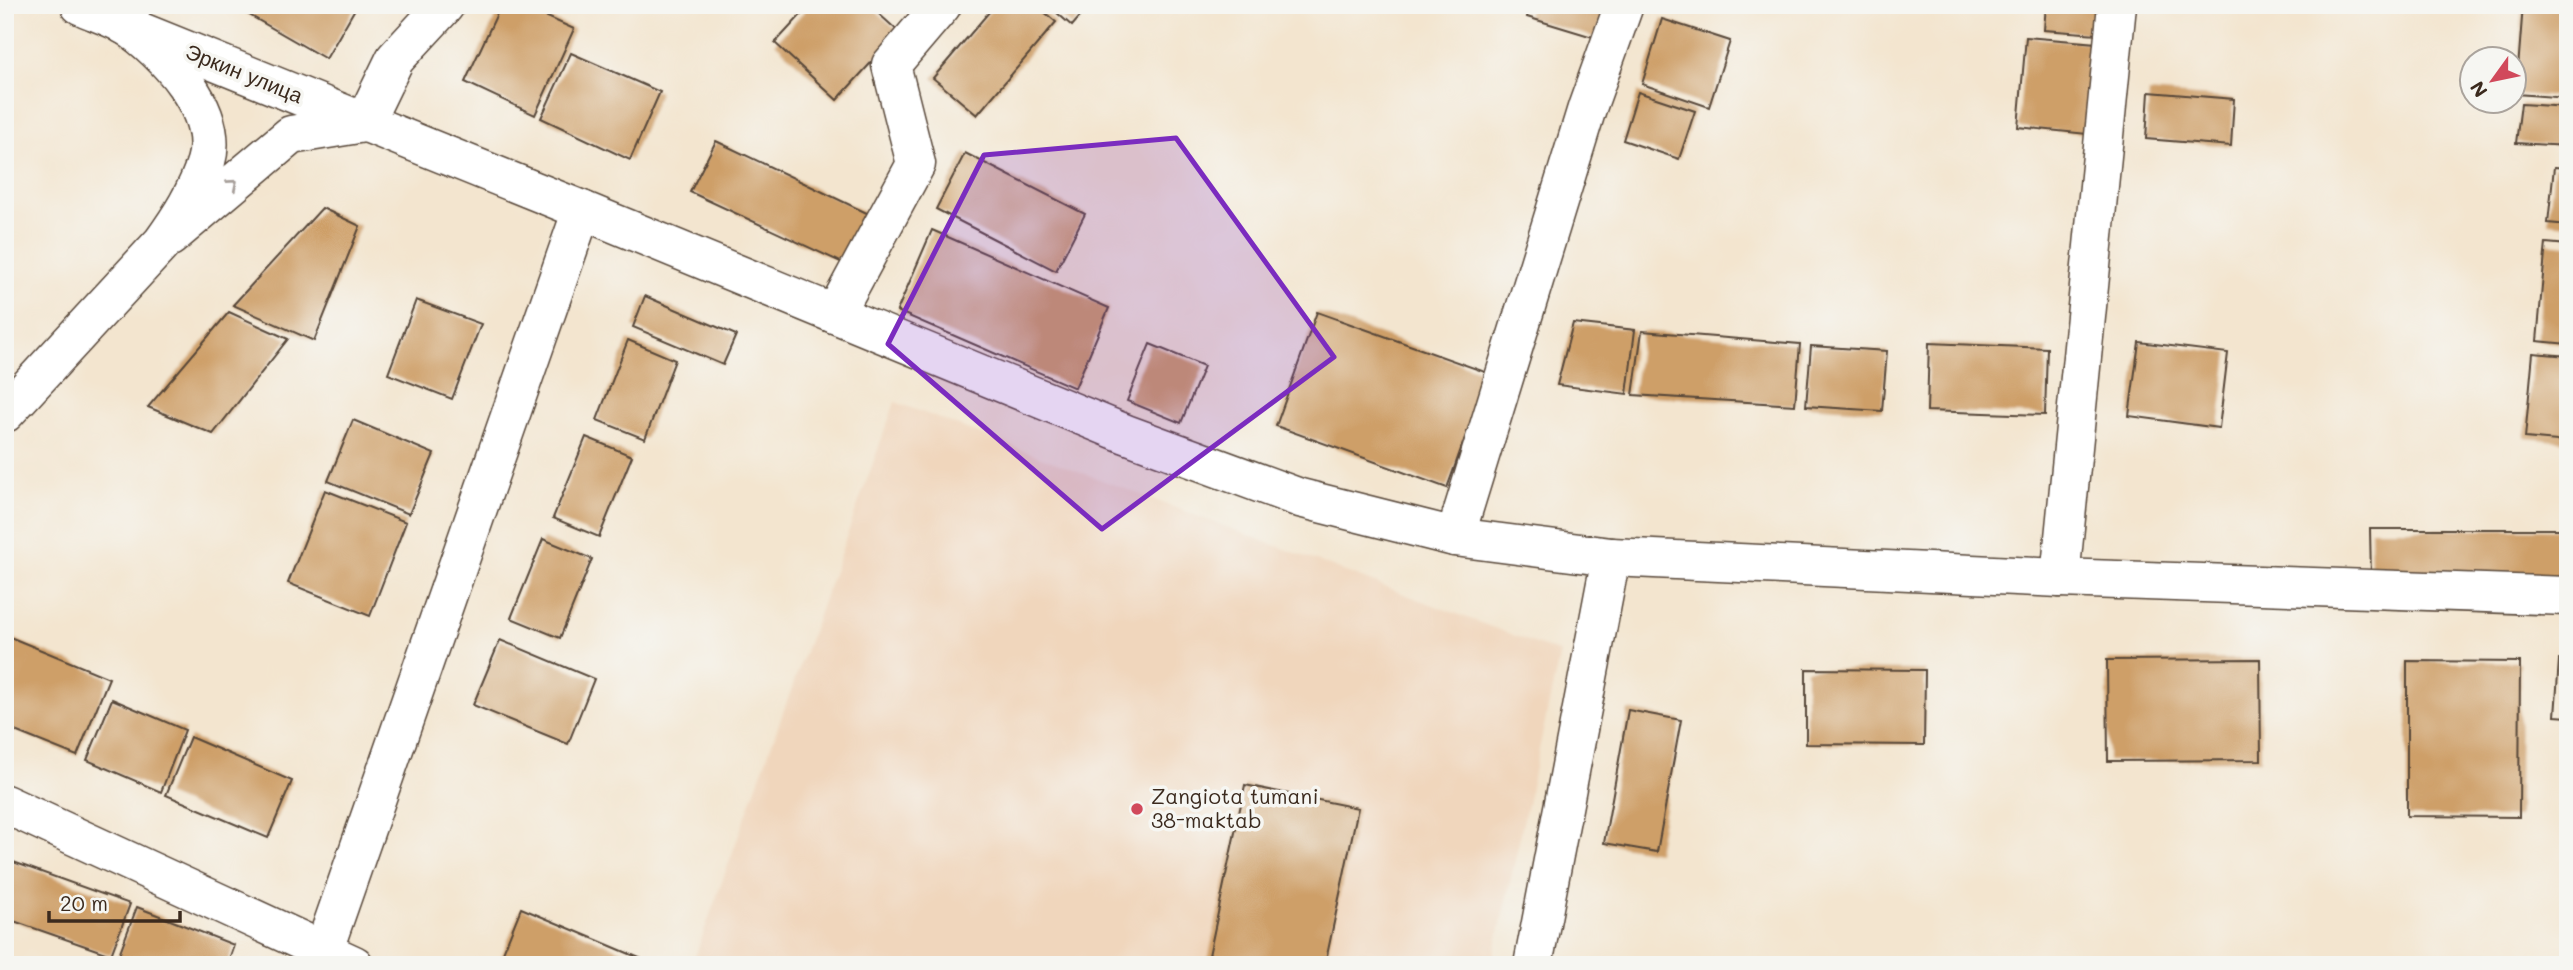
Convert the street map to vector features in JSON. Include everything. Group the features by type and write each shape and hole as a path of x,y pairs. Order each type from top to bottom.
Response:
{"street":[{"name":"Эркин улица","path":"80,5 128,15 364,123 1126,434 1300,498 1455,537 1611,557 2060,578 2568,596"},
{"path":"5,413 162,243 291,135 364,123 396,59 445,5"},
{"path":"835,314 916,164 891,65 942,5"},
{"path":"1455,537 1587,108 1624,5"},
{"path":"2060,578 2117,5"},
{"path":"128,15 179,74 197,103 207,137 206,160 196,187 181,216 162,243"},
{"path":"5,804 338,958 582,210"},
{"path":"1533,965 1611,557"}],"highlighted area":[{"path":"1176,138 1334,357 1102,529 888,344 984,155"}],"shaded area":[{"name":"Zangiota tumani 38-maktab","path":"895,402 1560,653 1492,965 692,965"}],"building":[{"path":"232,5 353,5 356,7 326,59"},
{"path":"501,5 521,5 574,29 535,115 465,82"},
{"path":"810,5 869,5 899,32 837,100 775,43"},
{"path":"995,5 1036,5 1056,22 977,115 933,78"},
{"path":"1048,5 1090,5 1072,26"},
{"path":"1530,5 1606,5 1596,38 1527,17"},
{"path":"2046,5 2099,5 2097,34 2044,30"},
{"path":"2523,5 2568,5 2568,98 2528,95 2528,46 2520,46"},
{"path":"1662,19 1730,41 1709,107 1642,84"},
{"path":"2026,37 2096,43 2087,134 2018,127"},
{"path":"571,53 660,92 630,160 541,118"},
{"path":"1638,92 1695,111 1679,159 1623,140"},
{"path":"2149,92 2234,99 2231,146 2146,139"},
{"path":"2528,104 2568,107 2568,146 2516,143 2519,116 2528,116"},
{"path":"716,141 871,215 847,265 690,192"},
{"path":"965,153 1085,214 1056,271 936,209"},
{"path":"2554,167 2568,168 2568,225 2548,223"},
{"path":"322,208 360,226 314,341 233,305"},
{"path":"932,230 1109,308 1075,388 897,311"},
{"path":"2546,243 2568,245 2568,344 2537,341"},
{"path":"645,296 736,335 723,365 633,327"},
{"path":"416,300 481,324 452,399 388,374"},
{"path":"229,312 288,339 213,434 148,407"},
{"path":"1317,312 1488,373 1447,488 1276,426"},
{"path":"1573,323 1635,330 1627,394 1557,385"},
{"path":"1642,331 1800,344 1795,405 1633,395"},
{"path":"628,340 675,360 645,439 597,420"},
{"path":"2139,342 2228,353 2219,428 2129,416"},
{"path":"1929,343 2047,348 2045,415 1927,411"},
{"path":"1150,344 1204,366 1181,423 1127,401"},
{"path":"1811,346 1887,351 1882,411 1806,406"},
{"path":"2533,353 2568,356 2568,442 2525,438"},
{"path":"353,420 434,454 409,514 328,481"},
{"path":"586,437 632,456 599,537 553,518"},
{"path":"325,490 406,522 370,616 288,583"},
{"path":"2370,529 2568,529 2568,577 2371,576"},
{"path":"543,539 592,559 560,638 511,618"},
{"path":"5,635 109,678 77,756 5,727"},
{"path":"500,640 594,679 568,744 473,705"},
{"path":"2260,659 2261,760 2108,761 2107,660"},
{"path":"2559,660 2568,660 2568,717 2555,716"},
{"path":"2407,661 2520,662 2519,817 2407,816"},
{"path":"1806,669 1925,670 1924,745 1806,744"},
{"path":"112,699 185,730 161,792 87,760"},
{"path":"1628,710 1681,720 1657,852 1604,843"},
{"path":"190,737 292,781 268,838 166,795"},
{"path":"1245,785 1358,808 1325,965 1207,965"},
{"path":"5,859 130,904 111,955 5,918"},
{"path":"137,907 234,945 227,965 115,965"},
{"path":"521,908 656,965 498,965"}],"place":[{"name":"Zangiota tumani 38-maktab","path":"1137,809"}]}
